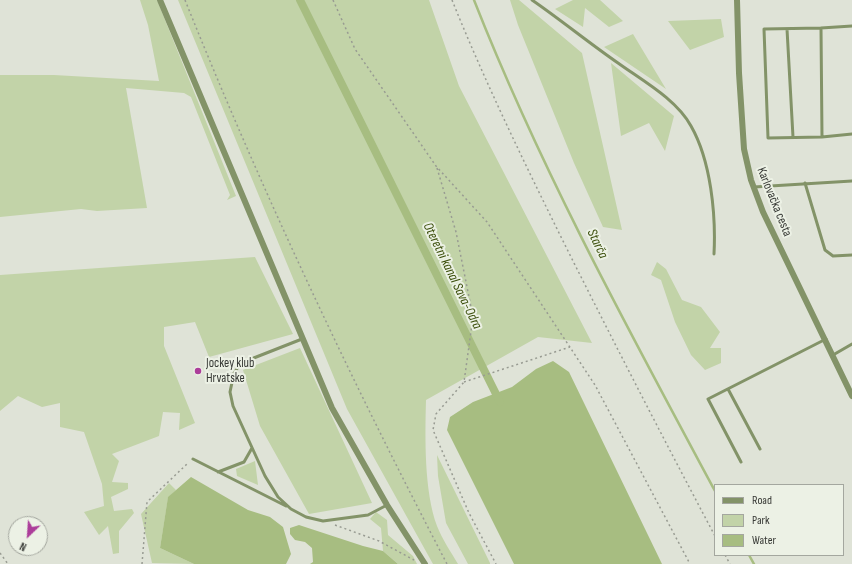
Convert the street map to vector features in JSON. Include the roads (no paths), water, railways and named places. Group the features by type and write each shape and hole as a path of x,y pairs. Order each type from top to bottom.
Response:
{"street":[{"path":"160,0 332,408 387,505 425,564"},
{"name":"Karlovačka cesta","path":"737,0 739,73 744,150 754,187 763,212 826,339 852,396"}],"lane":[{"path":"532,0 644,81 675,107 691,126 703,153 714,210 714,254"},
{"path":"852,26 764,29 768,138 822,137 852,134"},
{"path":"821,28 822,137"},
{"path":"786,29 793,137"},
{"path":"754,187 852,181"},
{"path":"805,183 825,250 833,256 852,255"},
{"path":"291,509 278,497 265,476 233,406 230,392 234,373 241,364 302,338"},
{"path":"741,462 708,399 826,339"},
{"path":"833,355 852,344"},
{"path":"728,389 760,449"},
{"path":"218,472 244,462 252,448"},
{"path":"193,459 306,517 323,521 368,515 387,505"}],"water":[{"path":"553,361 569,372 662,564 514,564 447,430 450,417 473,402 512,387 536,369"},
{"path":"191,477 248,510 270,517 283,527 291,554 286,564 194,564 160,548 168,497"},
{"path":"299,525 383,551 398,564 310,564 313,562 312,548 305,542 295,540 290,534 290,528"}],"waterway":[{"name":"Oteretni kanal Sava-Odra","path":"300,0 500,402"},
{"name":"Starča","path":"474,0 500,63 557,188 650,371 714,489"},
{"name":"Starča","path":"750,556 754,564"}],"place":[{"name":"Jockey klub Hrvatske","path":"198,371"}]}
